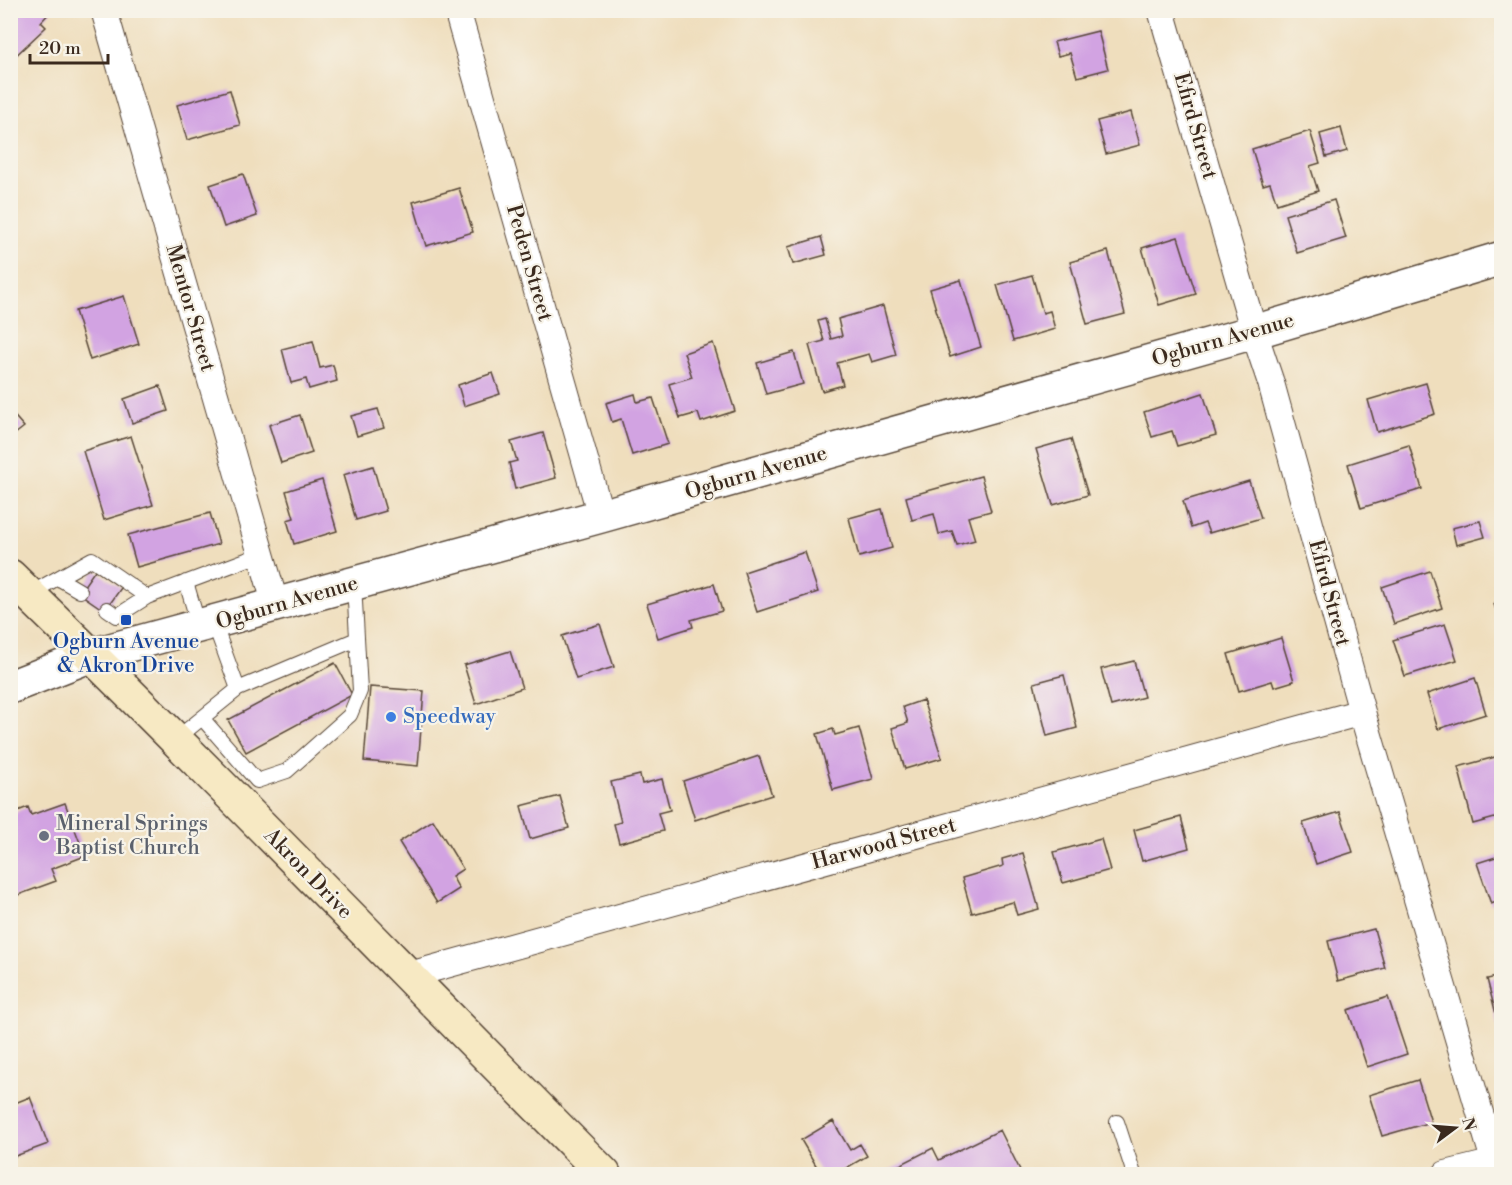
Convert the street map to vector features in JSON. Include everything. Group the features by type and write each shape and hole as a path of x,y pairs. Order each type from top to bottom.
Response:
{"main road":[{"name":"Akron Drive","path":"20,585 176,739 247,791 406,976 604,1174"}],"street":[{"name":"Mentor Street","path":"104,10 276,606"},
{"name":"Peden Street","path":"457,10 601,516"},
{"name":"Efird Street","path":"1161,10 1254,332 1281,417 1362,712 1497,1168"},
{"name":"Ogburn Avenue","path":"10,687 92,655 601,516 1254,332 1502,258"},
{"name":"Harwood Street","path":"406,976 1362,712"},
{"path":"1446,1174 1497,1168"}],"lane":[{"path":"107,609 117,616 147,597 262,554"},
{"path":"20,585 58,578 92,559 147,597"},
{"path":"58,578 80,591"},
{"path":"186,582 238,689"},
{"path":"202,718 247,791 287,771 350,716 360,691 354,584"},
{"path":"176,739 238,689 357,639"},
{"path":"1117,1122 1134,1174"}],"building":[{"path":"10,10 52,10 41,22 46,27 10,61"},
{"path":"1098,31 1108,69 1077,77 1070,53 1058,56 1054,42"},
{"path":"230,90 240,125 187,140 177,105"},
{"path":"1131,112 1140,145 1106,154 1097,121"},
{"path":"1341,128 1347,151 1326,157 1320,134"},
{"path":"1310,131 1320,163 1310,166 1318,191 1277,204 1270,183 1263,185 1252,149"},
{"path":"243,174 257,216 224,227 210,185"},
{"path":"459,188 473,232 426,246 413,202"},
{"path":"1334,200 1346,238 1297,253 1285,215"},
{"path":"821,237 826,255 793,264 788,247"},
{"path":"1178,237 1196,294 1159,305 1142,248"},
{"path":"1108,251 1125,314 1087,324 1070,262"},
{"path":"1032,275 1043,313 1050,311 1055,329 1013,341 997,285"},
{"path":"961,280 981,347 950,357 930,289"},
{"path":"124,296 139,344 90,360 75,311"},
{"path":"883,306 896,355 872,362 869,354 837,363 843,385 822,391 809,345 824,341 818,321 825,319 831,339 842,336 838,319"},
{"path":"313,341 320,368 333,365 337,381 309,389 306,379 291,383 282,349"},
{"path":"713,343 735,411 701,422 698,413 680,418 669,384 692,377 684,353"},
{"path":"794,352 803,384 766,394 757,363"},
{"path":"493,373 500,394 464,406 458,385"},
{"path":"1426,383 1435,414 1377,432 1368,400"},
{"path":"160,386 168,411 132,423 124,399"},
{"path":"1203,393 1216,435 1177,446 1172,431 1152,437 1144,412"},
{"path":"635,394 637,402 653,398 668,444 632,455 621,419 612,422 606,403"},
{"path":"378,409 384,428 357,436 351,416"},
{"path":"10,411 24,427 10,438"},
{"path":"300,415 312,453 281,463 269,425"},
{"path":"543,433 556,478 515,489 509,463 517,461 511,442"},
{"path":"131,436 153,505 104,520 83,451"},
{"path":"1071,439 1088,495 1053,505 1036,449"},
{"path":"1409,445 1422,489 1361,508 1348,464"},
{"path":"373,466 386,511 356,520 343,475"},
{"path":"981,476 991,511 968,517 975,540 957,545 952,531 939,534 934,514 912,520 906,497"},
{"path":"322,480 337,531 294,544 287,520 294,518 286,491"},
{"path":"1249,481 1261,518 1209,533 1205,523 1191,528 1183,501"},
{"path":"882,509 892,548 859,557 849,518"},
{"path":"210,513 219,544 137,567 128,535"},
{"path":"1480,521 1485,537 1456,545 1452,528"},
{"path":"805,552 818,592 757,612 744,572"},
{"path":"95,570 121,588 105,611 79,593"},
{"path":"1430,571 1442,608 1394,624 1382,587"},
{"path":"714,584 722,611 691,620 693,627 658,638 647,604"},
{"path":"1502,602 1502,625 1501,625 1494,604"},
{"path":"600,624 614,667 576,679 562,636"},
{"path":"1445,624 1457,660 1405,676 1393,640"},
{"path":"1281,638 1294,681 1274,687 1272,681 1239,691 1228,654"},
{"path":"510,651 522,688 476,704 464,665"},
{"path":"1134,661 1144,697 1111,706 1101,669"},
{"path":"335,663 352,695 246,752 228,720"},
{"path":"1064,675 1077,728 1047,736 1034,683"},
{"path":"1475,678 1486,714 1438,729 1427,694"},
{"path":"370,687 424,691 418,766 364,761"},
{"path":"923,700 942,758 905,769 892,728 908,723 903,707"},
{"path":"859,728 873,779 833,790 817,734 833,729 835,735"},
{"path":"759,756 772,795 695,820 683,781"},
{"path":"1499,756 1502,763 1502,816 1473,824 1458,767"},
{"path":"640,775 642,784 662,779 670,810 658,813 663,831 619,843 614,824 621,822 611,782"},
{"path":"560,796 569,828 530,839 521,806"},
{"name":"Mineral Springs Baptist Church","path":"65,803 85,856 51,869 56,881 10,898 10,814 28,807 31,815"},
{"path":"1340,812 1353,852 1316,864 1303,823"},
{"path":"1181,817 1189,848 1142,861 1134,830"},
{"path":"433,820 463,869 452,876 459,889 437,903 399,842"},
{"path":"1101,839 1110,870 1063,883 1054,852"},
{"path":"1023,853 1039,909 1017,915 1013,902 972,913 962,878 1003,866 1002,859"},
{"path":"1502,855 1502,900 1491,904 1477,863"},
{"path":"1374,929 1385,968 1338,981 1328,941"},
{"path":"1502,976 1502,1025 1499,1026 1487,979"},
{"path":"1388,997 1407,1054 1367,1067 1348,1010"},
{"path":"1418,1080 1431,1122 1382,1136 1369,1095"},
{"path":"30,1097 48,1144 10,1158 10,1105"},
{"path":"833,1121 850,1150 860,1144 867,1156 836,1174 821,1174 801,1140"},
{"path":"1000,1130 1022,1174 887,1174 886,1172 933,1148 939,1160"}],"place":[{"name":"Ogburn Avenue & Akron Drive","path":"126,620"},
{"name":"Speedway","path":"391,717"},
{"name":"Mineral Springs Baptist Church","path":"44,836"}]}
